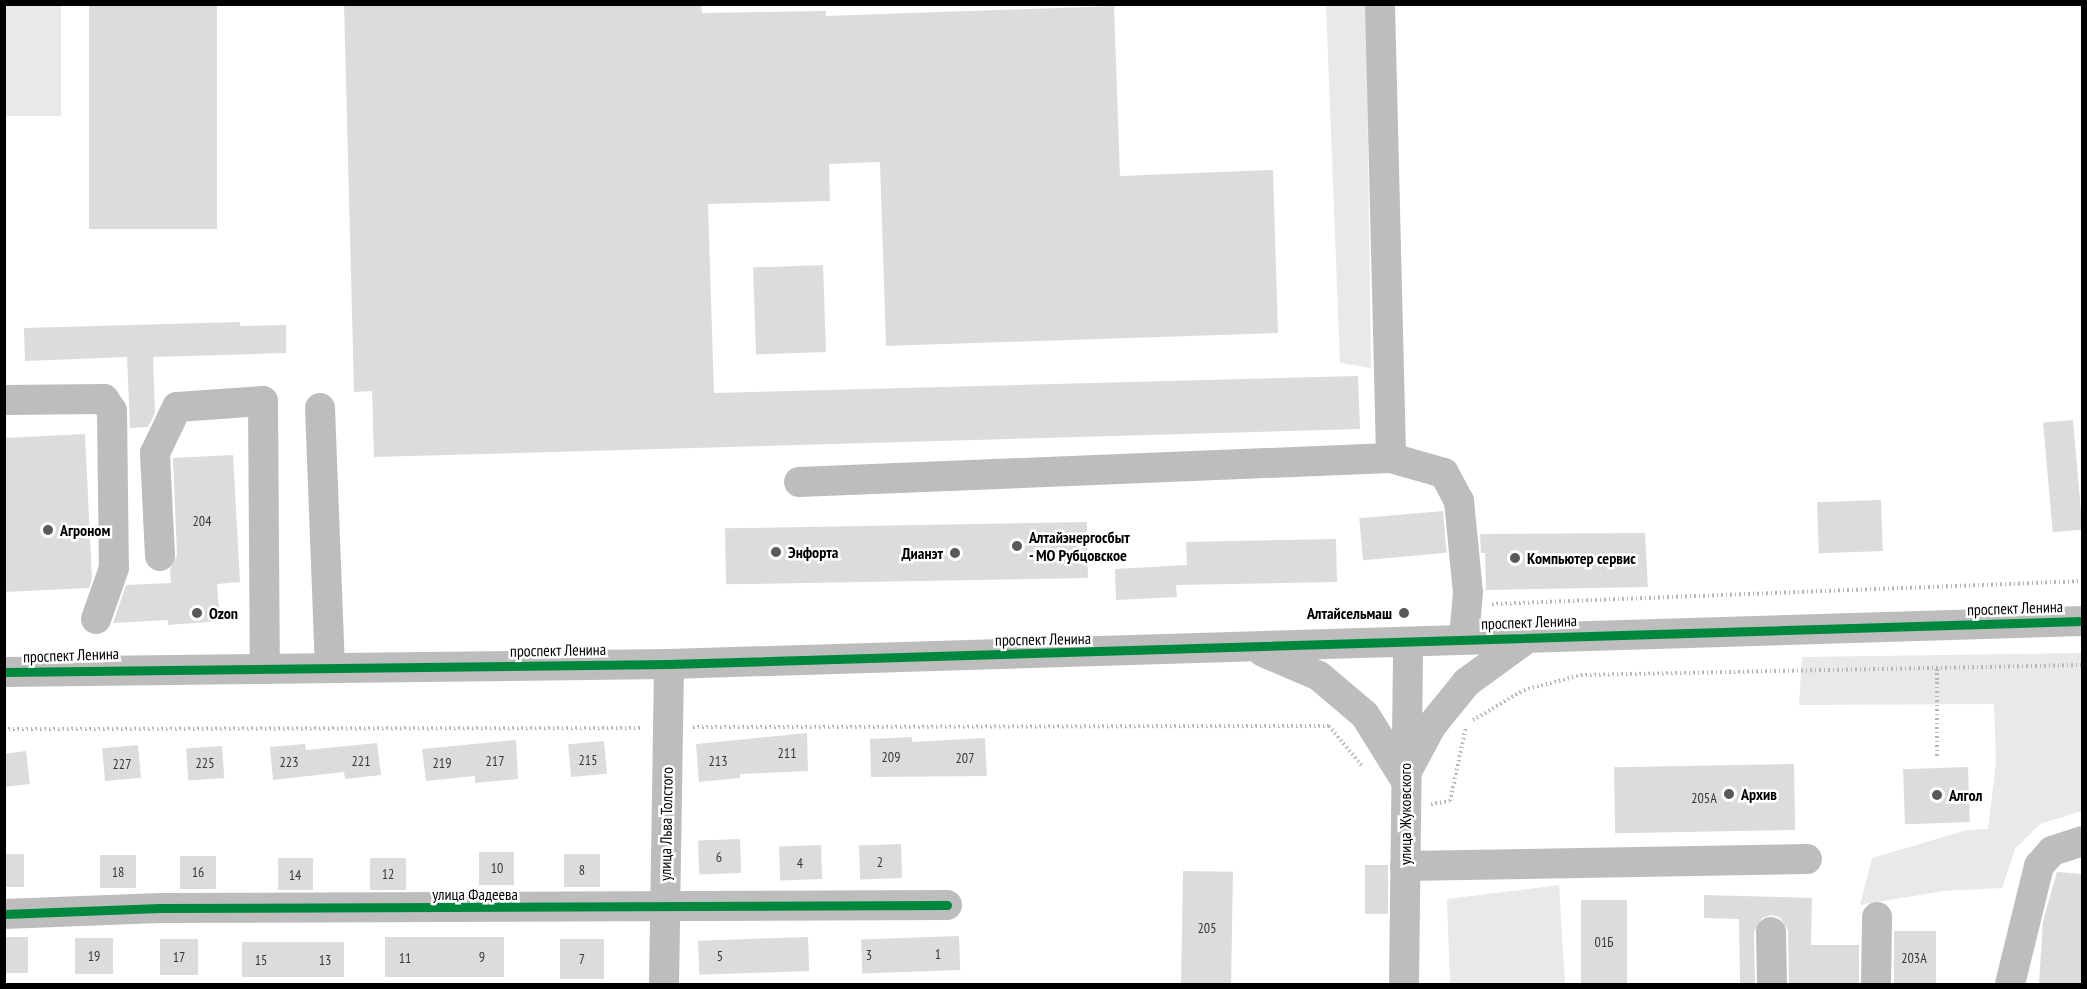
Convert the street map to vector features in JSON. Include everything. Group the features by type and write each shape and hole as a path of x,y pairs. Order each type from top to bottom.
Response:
{"street":[{"path":"1380,4 1391,458"},
{"path":"4,400 104,399 112,411 114,568 96,619"},
{"path":"160,556 155,453 177,407 263,401 264,669"},
{"path":"320,408 330,668"},
{"path":"800,483 1391,458 1444,472 1459,501 1466,545 1467,606 1464,639"},
{"name":"проспект Ленина","path":"4,672 669,664 1255,649 1464,639 2082,621"},
{"path":"1405,792 1432,725 1467,682 1530,637"},
{"name":"улица Жуковского","path":"1404,984 1408,643"},
{"path":"1255,649 1318,676 1365,715 1405,792"},
{"name":"улица Льва Толстого","path":"664,984 669,664"},
{"path":"2010,984 2039,866 2052,851 2082,842"},
{"path":"1405,866 1808,859"},
{"name":"улица Фадеева","path":"4,914 160,908 664,909 946,905"},
{"path":"1876,984 1877,917"},
{"path":"1771,932 1772,984"}],"path":[{"path":"1467,606 2082,580"},
{"path":"1405,792 1450,801 1467,724 1524,690 1581,675 2082,665"},
{"path":"1937,668 1937,756"},
{"path":"4,729 1329,726 1365,770"}],"shaded area":[{"path":"4,5 61,5 61,116 4,116"},
{"path":"1326,5 1366,5 1371,368 1340,363"},
{"path":"2082,653 2082,811 2040,824 2015,849 2002,888 1944,891 1860,905 1872,858 1967,830 1988,829 1996,763 1994,704 1799,705 1802,657"},
{"path":"1559,885 1565,984 1450,984 1447,899"}],"building":[{"path":"89,4 217,4 217,229 89,229"},
{"path":"344,4 701,4 702,13 826,11 826,16 1114,6 1120,176 1273,170 1278,333 886,346 880,162 829,164 830,201 708,204 714,393 1358,376 1360,429 374,457 372,391 354,392"},
{"path":"823,265 826,352 756,354 753,267"},
{"path":"240,322 240,326 286,325 286,353 153,357 155,413 148,427 130,428 127,357 25,361 24,328"},
{"path":"2073,420 2082,530 2053,532 2043,423"},
{"path":"85,434 92,579 89,588 4,592 4,438"},
{"path":"233,455 240,582 217,584 220,621 168,625 168,620 113,623 126,585 171,583 170,570 177,555 173,458"},
{"path":"1881,500 1883,551 1819,553 1817,502"},
{"path":"1443,511 1447,553 1363,560 1359,518"},
{"path":"1087,522 1088,578 726,584 725,528"},
{"path":"1645,533 1648,587 1486,590 1485,553 1481,553 1480,534"},
{"path":"1336,539 1337,582 1176,585 1177,597 1116,600 1115,569 1187,565 1186,542"},
{"path":"807,733 808,771 740,774 740,778 699,782 696,744"},
{"path":"912,737 912,742 985,738 987,776 871,777 870,739"},
{"path":"516,740 518,779 475,783 475,776 426,781 422,749"},
{"path":"604,741 607,774 571,777 568,744"},
{"path":"377,743 381,775 345,779 344,772 273,780 270,747 305,744 306,750"},
{"path":"138,745 141,778 105,781 102,748"},
{"path":"222,746 224,778 188,780 186,749"},
{"path":"26,751 30,784 4,787 4,754"},
{"path":"1794,764 1795,830 1615,833 1614,767"},
{"name":"Алгол","path":"1968,767 1970,822 1905,824 1903,769"},
{"path":"740,839 741,873 699,874 698,840"},
{"path":"901,844 902,878 860,879 859,845"},
{"path":"821,845 822,879 780,880 779,846"},
{"path":"479,852 514,852 514,885 479,885"},
{"path":"4,854 24,854 24,887 4,887"},
{"path":"564,854 600,854 600,887 564,887"},
{"path":"100,855 136,855 136,888 100,888"},
{"path":"180,856 216,856 216,889 180,889"},
{"path":"278,858 313,858 313,890 278,890"},
{"path":"370,858 406,858 406,890 370,890"},
{"path":"1365,865 1388,865 1388,914 1365,914"},
{"path":"1183,871 1233,872 1231,984 1181,984"},
{"path":"2057,872 2082,874 2082,984 2039,984 2043,921"},
{"path":"1704,895 1812,898 1811,945 1859,945 1859,984 1789,984 1788,931 1780,917 1771,915 1762,918 1754,932 1755,984 1740,984 1739,919 1704,918"},
{"path":"1581,900 1627,900 1627,984 1581,984"},
{"path":"1894,931 1936,931 1936,984 1894,984"},
{"path":"959,936 960,970 862,973 861,939"},
{"path":"4,937 28,937 28,973 4,973"},
{"path":"385,937 504,937 504,977 385,977"},
{"path":"808,937 809,971 699,975 698,941"},
{"path":"75,938 113,938 113,974 75,974"},
{"path":"160,939 198,939 198,975 160,975"},
{"path":"560,939 604,939 604,979 560,979"},
{"path":"242,942 344,942 344,977 242,977"}],"cycle path":[{"path":"4,672 669,664 2082,621"},
{"path":"4,914 160,908 947,905"}],"place":[{"name":"Агроном","path":"48,530"},
{"name":"Алтайэнергосбыт - МО Рубцовское","path":"1017,546"},
{"name":"Энфорта","path":"776,552"},
{"name":"Дианэт","path":"955,553"},
{"name":"Компьютер сервис","path":"1515,558"},
{"name":"Ozon","path":"197,613"},
{"name":"Алтайсельмаш","path":"1404,613"},
{"name":"Архив","path":"1729,794"},
{"name":"Алгол","path":"1937,795"}]}
